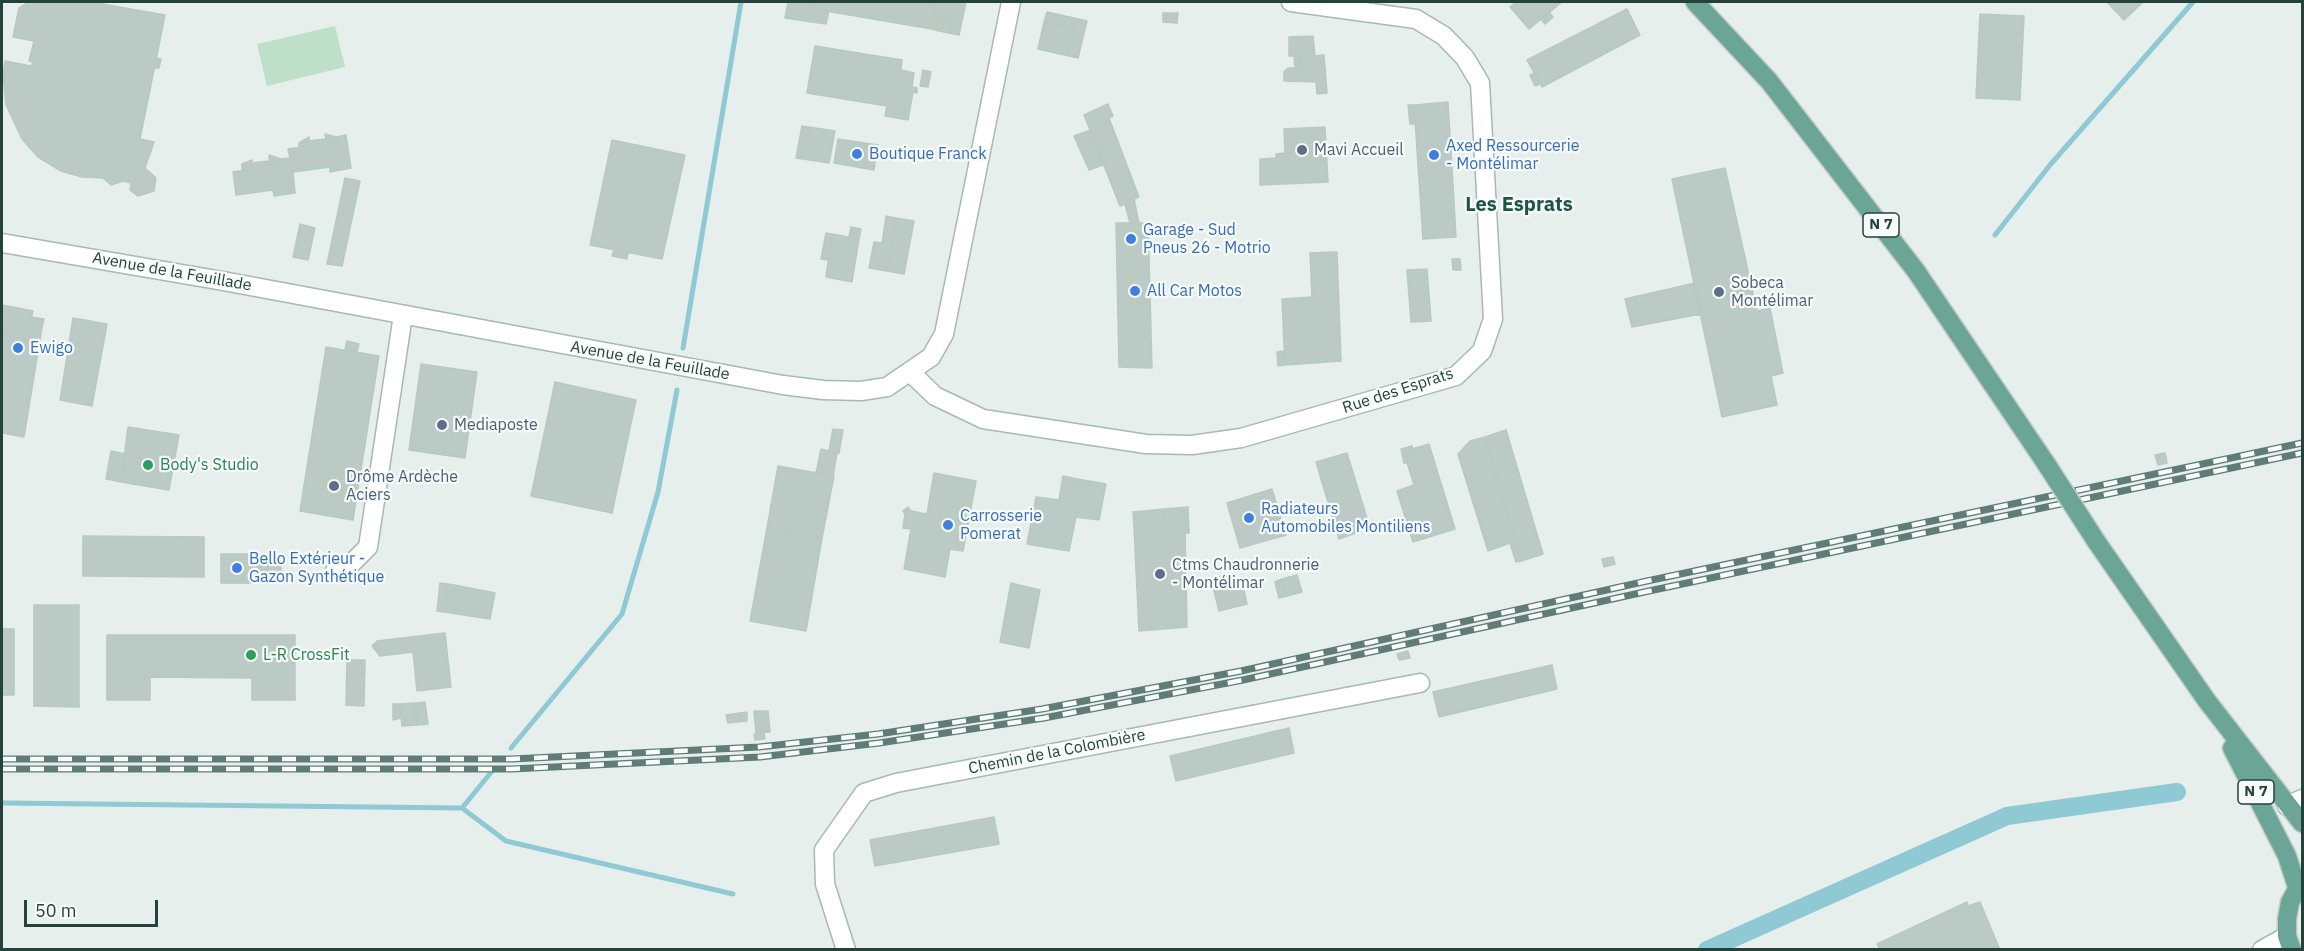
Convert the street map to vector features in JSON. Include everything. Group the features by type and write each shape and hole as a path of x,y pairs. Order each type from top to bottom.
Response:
{"main road":[{"name":"N 7","path":"1695,2 1769,81 1916,271 2096,541 2207,701 2295,802 2302,823"},
{"name":"N 7","path":"2207,701 2300,884"},
{"path":"2290,943 2290,902 2300,884"}],"street":[{"name":"Avenue de la Feuillade","path":"2,243 700,371 823,390 887,387 911,373 931,357 945,334 1011,2"},
{"name":"Rue des Esprats","path":"911,373 935,396 983,419 1146,444 1192,446 1241,438 1456,376 1482,351 1493,320 1479,83 1465,58 1444,36 1416,19 1291,2"},
{"path":"335,571 352,563 368,547 403,315"},
{"name":"Chemin de la Colombière","path":"846,950 825,884 824,850 864,793 896,783 1420,683"},
{"path":"2262,950 2290,943"}],"green space":[{"path":"335,26 345,67 267,86 257,44"}],"building":[{"path":"28,2 91,2 165,15 140,139 154,142 145,168 156,178 154,191 138,196 130,190 131,183 123,181 111,185 103,178 82,177 61,171 38,157 22,139 6,105 3,75 5,61 31,66 33,62 29,61 34,41 13,37 19,8"},
{"path":"788,2 815,2 814,9 829,11 826,24 785,18"},
{"path":"815,2 936,2 932,29 814,9"},
{"path":"936,2 966,2 962,21 937,17 935,30 932,29"},
{"path":"1516,2 1562,2 1529,29 1510,7"},
{"path":"2107,2 2143,2 2124,20"},
{"path":"1627,9 1640,35 1542,87 1527,60"},
{"path":"1047,12 1074,18 1072,28 1044,22"},
{"path":"1549,12 1553,17 1545,24 1541,19"},
{"path":"1163,13 1178,13 1177,23 1163,22"},
{"path":"1980,14 2024,16 2020,100 1976,98"},
{"path":"937,17 952,19 949,33 935,30"},
{"path":"1074,18 1087,21 1078,58 1038,49 1044,22 1072,28"},
{"path":"952,19 962,21 959,35 949,33"},
{"path":"1313,36 1315,56 1324,55 1327,93 1317,94 1316,82 1284,81 1284,72 1288,68 1302,68 1301,56 1289,56 1289,37"},
{"path":"815,46 902,60 901,70 914,73 912,87 917,88 917,93 913,92 908,120 885,116 887,106 807,93"},
{"path":"1294,56 1301,56 1302,68 1295,68"},
{"path":"156,58 161,59 159,68 154,68"},
{"path":"923,70 931,72 928,87 920,86"},
{"path":"1534,73 1540,84 1535,86 1530,75"},
{"path":"1448,102 1456,237 1423,239 1414,105"},
{"path":"1108,104 1113,116 1109,118 1139,197 1134,199 1139,223 1148,223 1152,368 1119,367 1116,223 1130,223 1125,204 1120,206 1084,115"},
{"path":"1408,105 1414,105 1415,124 1410,124"},
{"path":"802,126 809,127 803,159 796,158"},
{"path":"809,127 835,131 829,163 803,159"},
{"path":"1325,127 1328,182 1260,185 1260,159 1276,158 1276,154 1285,153 1284,129"},
{"path":"1091,130 1105,164 1089,170 1074,136"},
{"path":"325,134 336,137 336,142 327,143"},
{"path":"346,135 351,168 330,172 330,167 293,172 295,193 274,196 273,190 236,195 233,172 253,169 252,163 269,161 270,165 281,164 281,159 290,158 288,149 310,146 309,141 326,139 327,143 336,142 336,137"},
{"path":"309,137 310,146 299,148 299,143"},
{"path":"838,139 878,145 874,170 834,163"},
{"path":"612,140 685,155 662,259 590,245"},
{"path":"269,155 281,159 281,164 270,165"},
{"path":"252,160 253,169 242,171 242,164"},
{"path":"1725,168 1757,311 1770,308 1783,373 1771,376 1777,405 1722,417 1672,179"},
{"path":"345,178 360,181 342,266 327,264"},
{"path":"886,216 896,218 887,271 869,268 874,242 882,243"},
{"path":"896,218 914,221 904,274 887,271"},
{"path":"300,224 315,228 308,260 293,257"},
{"path":"851,227 861,229 859,239 849,237"},
{"path":"826,233 832,234 829,260 821,259"},
{"path":"832,234 859,239 852,282 826,277"},
{"path":"614,250 628,253 627,259 612,256"},
{"path":"1337,252 1341,361 1285,365 1282,299 1312,297 1310,253"},
{"path":"1452,259 1460,259 1461,270 1453,270"},
{"path":"1427,269 1431,321 1411,322 1407,270"},
{"path":"1695,283 1701,314 1632,327 1625,299"},
{"path":"2,305 33,311 29,326 42,328 24,437 2,433 4,328 2,328"},
{"path":"31,317 44,319 42,328 29,326"},
{"path":"73,318 107,324 92,406 60,400"},
{"path":"347,341 359,344 357,352 345,350"},
{"path":"326,347 379,356 353,520 300,511"},
{"path":"1285,351 1285,365 1278,366 1277,352"},
{"path":"421,364 477,372 465,458 409,450"},
{"path":"555,382 636,400 612,513 531,496"},
{"path":"128,427 179,435 169,490 121,482"},
{"path":"833,429 843,430 839,453 829,451"},
{"path":"1506,430 1543,554 1521,561 1485,437"},
{"path":"1485,437 1521,561 1516,562 1510,543 1488,551 1458,454 1470,441"},
{"path":"1429,444 1455,529 1413,542 1397,491 1414,485 1406,459 1409,450"},
{"path":"1412,446 1413,449 1409,450 1407,463 1404,463 1401,449"},
{"path":"821,449 837,453 833,476 816,473"},
{"path":"111,451 126,454 121,482 106,479"},
{"path":"1347,453 1370,528 1339,539 1316,462"},
{"path":"2165,453 2167,463 2158,465 2155,455"},
{"path":"778,466 834,476 822,538 767,528"},
{"path":"934,473 976,481 963,551 950,549 945,577 904,569 911,529 903,528 905,514 903,511 908,507 911,511 927,514"},
{"path":"1063,476 1077,479 1076,486 1088,488 1089,481 1106,484 1099,520 1076,517 1069,551 1027,544 1036,497 1059,500"},
{"path":"1077,479 1089,481 1088,488 1076,486"},
{"path":"1272,489 1286,535 1240,548 1227,503"},
{"path":"1188,507 1189,533 1185,533 1187,627 1139,631 1134,528 1164,525 1164,509"},
{"path":"1164,509 1164,525 1134,528 1133,512"},
{"path":"767,528 822,538 806,631 750,621"},
{"path":"83,536 204,537 204,577 83,576"},
{"path":"221,554 249,554 249,559 258,558 258,555 281,555 281,583 221,583"},
{"path":"1613,557 1615,564 1604,567 1602,559"},
{"path":"1233,574 1236,591 1244,590 1247,604 1219,611 1211,579"},
{"path":"1297,575 1302,592 1287,596 1282,579"},
{"path":"1282,579 1287,596 1279,598 1275,582"},
{"path":"440,583 449,584 444,612 437,611"},
{"path":"1011,583 1040,590 1029,648 1000,642"},
{"path":"449,584 495,593 490,619 444,612"},
{"path":"1243,585 1244,590 1236,591 1235,586"},
{"path":"34,605 79,605 79,707 34,706"},
{"path":"2,629 14,629 14,695 2,695"},
{"path":"445,633 451,687 417,691 413,652 380,656 372,646 377,641"},
{"path":"107,635 295,635 295,700 252,700 252,678 150,677 150,700 107,700"},
{"path":"1408,651 1410,658 1399,660 1397,654"},
{"path":"347,660 365,660 364,706 346,705"},
{"path":"1552,665 1557,689 1439,717 1433,692"},
{"path":"425,702 428,724 417,725 415,703"},
{"path":"415,703 417,725 402,726 400,704"},
{"path":"393,704 400,704 401,718 393,720"},
{"path":"754,711 768,711 770,732 756,733"},
{"path":"747,712 747,721 728,723 726,715"},
{"path":"1289,728 1294,753 1176,781 1170,756"},
{"path":"764,733 765,739 755,740 754,734"},
{"path":"994,817 999,844 875,866 870,840"},
{"path":"1967,902 1968,906 1980,902 2000,950 1880,950 1877,944"}],"waterway":[{"path":"683,348 741,2"},
{"path":"1995,235 2050,165 2193,2"},
{"path":"511,748 622,614 658,492 677,390"},
{"path":"462,808 493,770"},
{"path":"1707,950 2007,816 2177,792"},
{"path":"2,803 462,808 506,841 733,894"}],"railway":[{"path":"2,759 512,759 759,747 878,734 1042,709 1241,671 1647,581 2302,443"},
{"path":"2,769 512,769 760,757 879,743 1044,718 1243,680 1649,591 2302,453"}],"place":[{"name":"Mavi Accueil","path":"1302,150"},
{"name":"Boutique Franck","path":"857,154"},
{"name":"Axed Ressourcerie - Montélimar","path":"1434,155"},
{"name":"Garage - Sud Pneus 26 - Motrio","path":"1131,239"},
{"name":"All Car Motos","path":"1135,291"},
{"name":"Sobeca Montélimar","path":"1719,292"},
{"name":"Ewigo","path":"18,348"},
{"name":"Mediaposte","path":"442,425"},
{"name":"Body's Studio","path":"148,465"},
{"name":"Drôme Ardèche Aciers","path":"334,486"},
{"name":"Radiateurs Automobiles Montiliens","path":"1249,518"},
{"name":"Carrosserie Pomerat","path":"948,525"},
{"name":"Bello Extérieur - Gazon Synthétique","path":"237,568"},
{"name":"Ctms Chaudronnerie - Montélimar","path":"1160,574"},
{"name":"L-R CrossFit","path":"251,655"}],"district":[{"name":"Les Esprats","path":"1519,205"}]}
